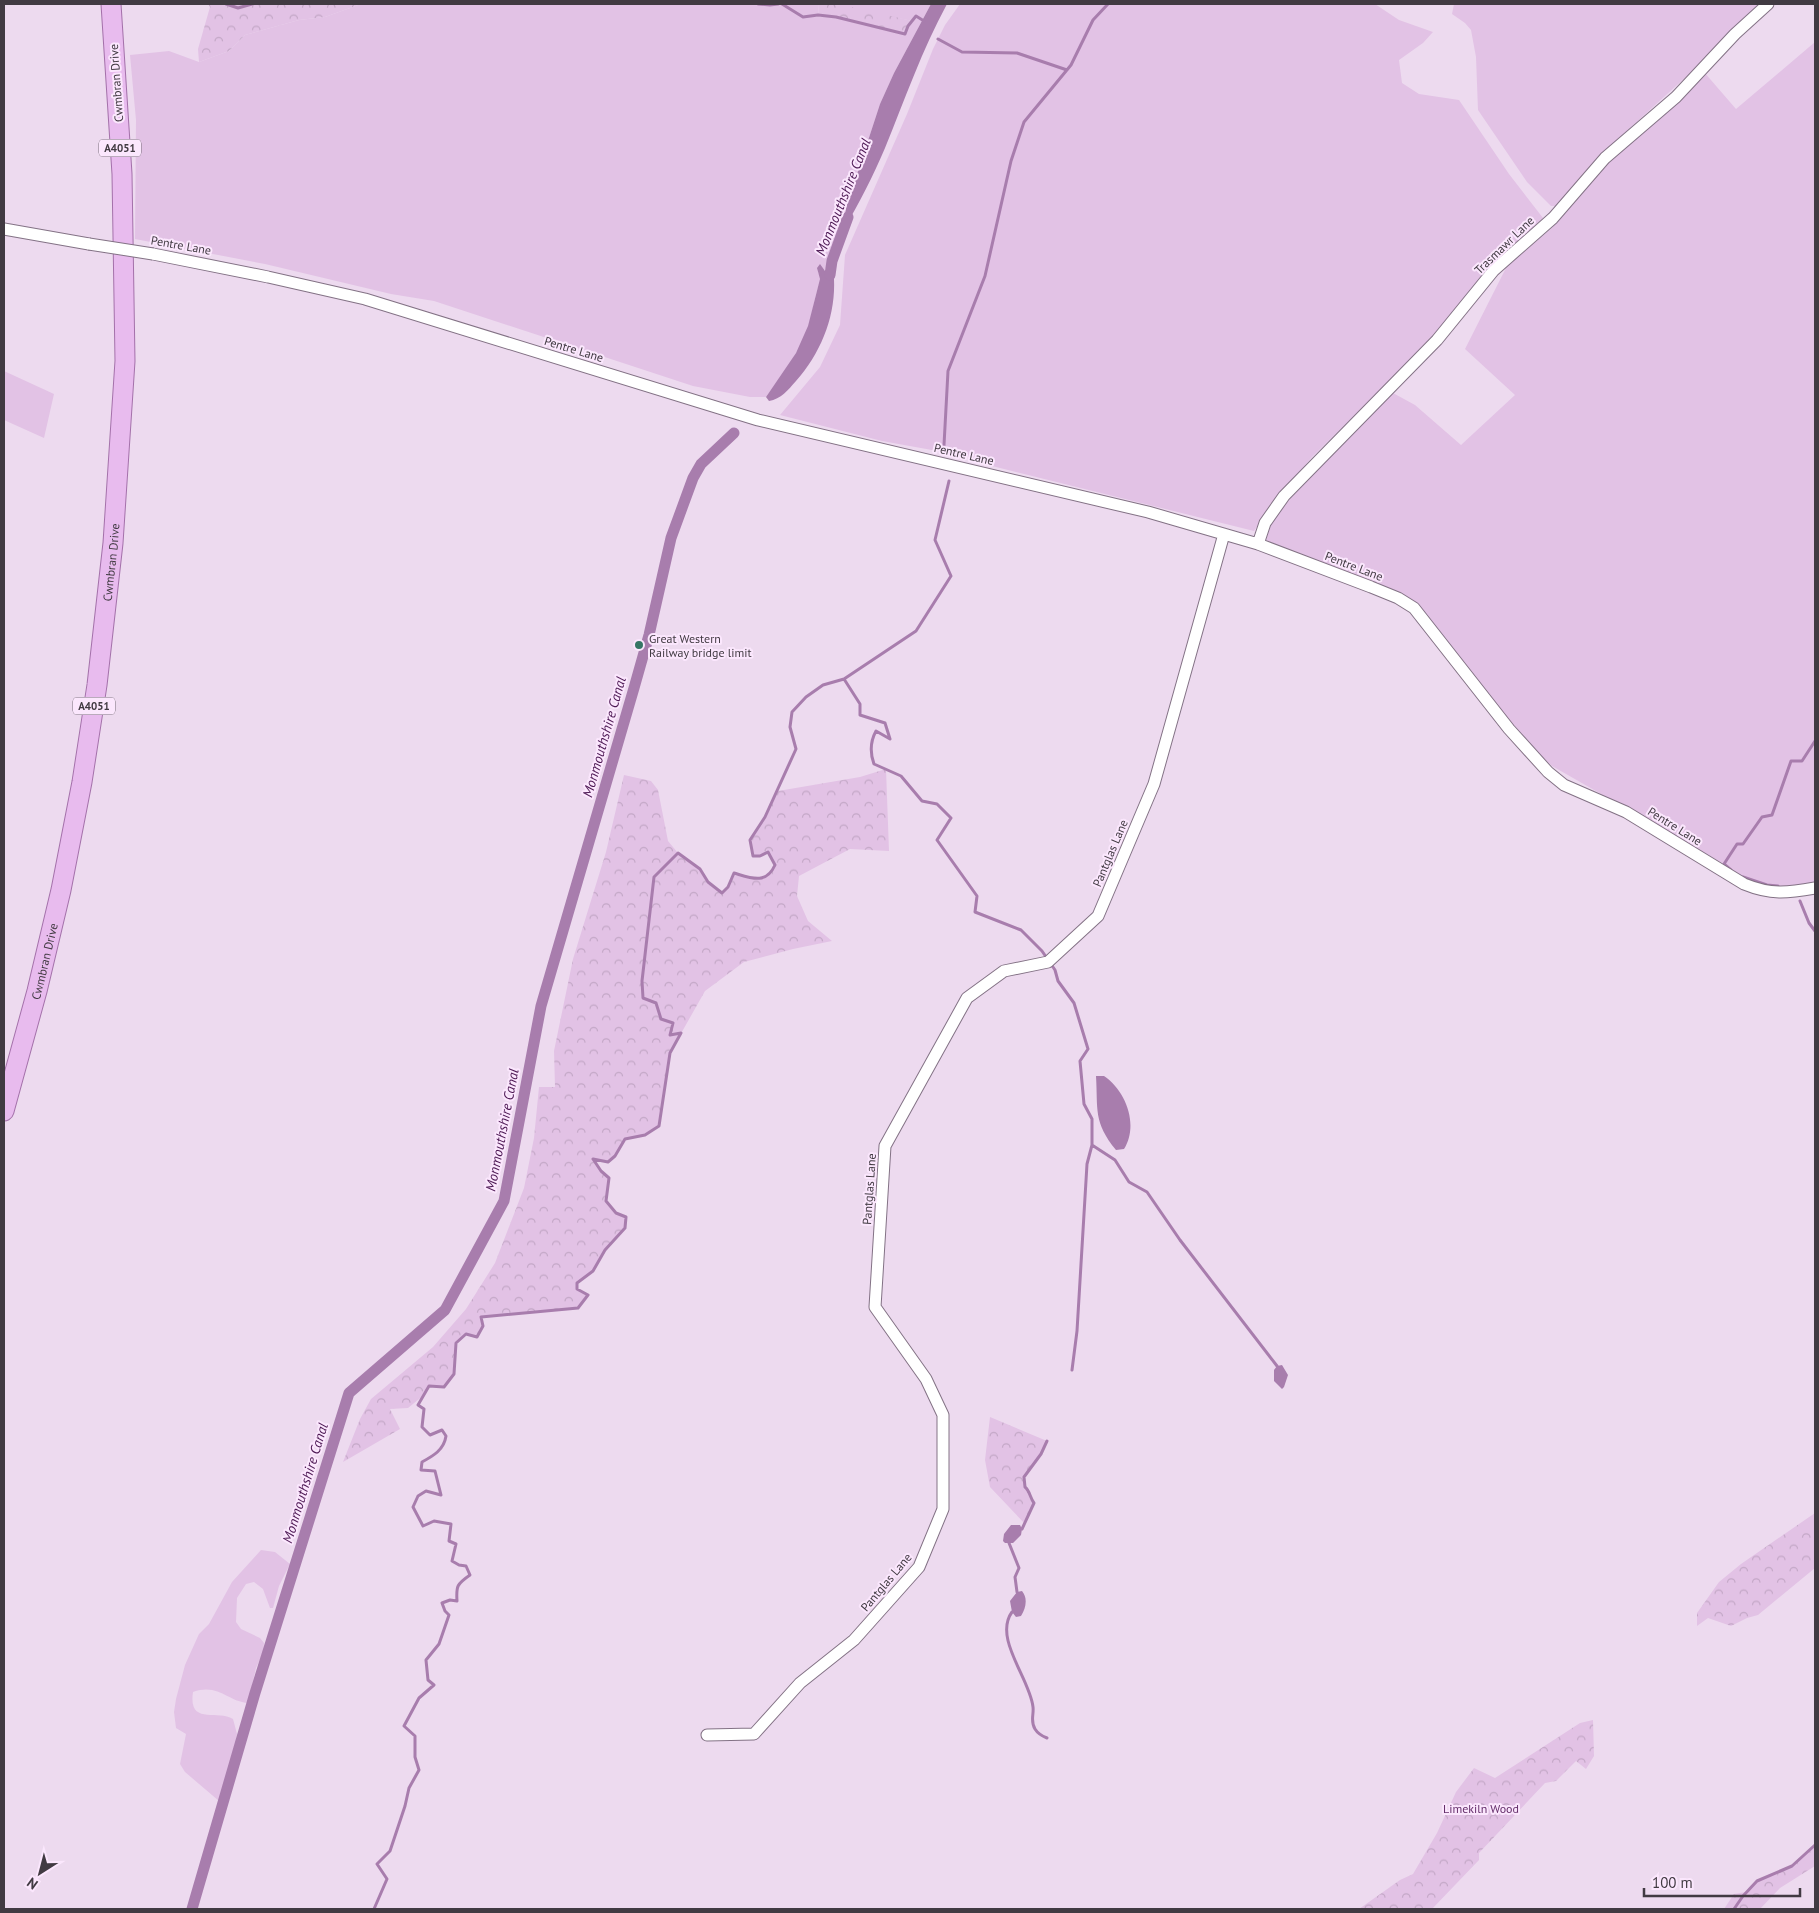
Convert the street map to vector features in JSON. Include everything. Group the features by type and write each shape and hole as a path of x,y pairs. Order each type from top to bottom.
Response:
{"main road":[{"name":"Cwmbran Drive","path":"4,1111 37,992 61,890 82,782 97,685 113,543 125,361 122,174 111,4"}],"street":[{"name":"Trasmawr Lane","path":"1258,544 1265,523 1284,496 1438,340 1494,270 1553,218 1605,158 1676,96 1735,34 1768,4"},
{"name":"Pentre Lane","path":"4,229 252,273 365,299 758,420 1090,497 1258,544 1398,598 1414,608 1509,729 1548,772 1564,785 1626,812 1744,884 1774,893 1815,888"},
{"name":"Pantglas Lane","path":"707,1735 754,1734 800,1684 854,1640 919,1567 944,1510 943,1415 926,1379 874,1307 885,1146 967,998 1004,971 1048,962 1098,916 1154,784 1224,534"}],"green space":[{"path":"208,4 361,4 325,17 299,20 245,35 229,51 199,62 198,49 210,7"},
{"path":"361,4 819,4 818,15 809,17 836,17 905,34 912,21 831,4 931,4 894,73 880,104 846,208 843,230 832,261 824,271 818,272 821,279 809,325 801,344 766,397 750,397 693,386 434,301 391,294 265,264 135,239 136,120 130,55 169,51 199,62 229,51 245,35 299,20 325,17"},
{"path":"819,4 854,8 912,21 905,34 836,17 818,15"},
{"path":"960,4 1375,4 1399,20 1433,32 1423,43 1399,60 1402,83 1419,94 1459,100 1509,174 1543,218 1497,263 1416,355 1312,457 1284,490 1254,531 976,462 957,450 945,446 943,452 882,441 780,415 820,367 840,325 845,255 907,114 933,49 945,25"},
{"path":"1454,4 1760,4 1688,75 1607,149 1556,206 1551,206 1527,182 1478,110 1476,57 1471,30 1452,14"},
{"path":"1815,42 1815,882 1791,888 1767,885 1740,877 1724,864 1552,766 1527,744 1420,608 1266,540 1270,524 1283,507 1328,457 1393,393 1415,405 1461,445 1515,395 1465,349 1507,266 1552,228 1569,205 1610,160 1704,72 1736,109"},
{"path":"4,371 54,394 44,438 4,420"},
{"path":"886,769 889,851 850,849 799,876 797,896 808,921 832,941 744,962 705,991 670,1053 659,1126 645,1135 625,1139 615,1156 608,1162 593,1160 609,1178 606,1201 616,1213 626,1217 625,1228 605,1250 593,1271 577,1283 577,1289 588,1295 578,1308 481,1317 483,1326 477,1337 466,1334 456,1343 454,1374 444,1387 429,1386 424,1395 408,1408 390,1409 400,1429 343,1462 360,1419 371,1399 433,1347 466,1309 495,1263 524,1188 534,1138 539,1087 555,1087 554,1051 573,959 606,852 624,775 651,781 658,790 668,841 678,853 700,869 708,882 722,893 728,887 734,873 752,878 763,878 775,865 768,852 760,856 753,856 750,840 765,817 778,791 860,777"},
{"path":"990,1417 1047,1441 1041,1454 1024,1477 1025,1486 1034,1503 1025,1524 990,1487 985,1460"},
{"path":"1815,1513 1815,1568 1758,1615 1731,1626 1708,1618 1697,1626 1697,1613 1719,1582 1741,1564"},
{"path":"261,1550 275,1552 290,1564 279,1586 273,1608 270,1608 263,1589 254,1582 246,1584 237,1598 236,1622 241,1629 260,1638 264,1643 263,1653 256,1668 248,1703 235,1700 217,1691 202,1690 193,1692 193,1703 199,1713 226,1716 233,1719 237,1734 235,1750 219,1801 185,1772 180,1764 186,1734 176,1728 174,1712 176,1699 185,1665 199,1634 209,1624 232,1582"},
{"name":"Limekiln Wood","path":"1593,1720 1594,1756 1586,1769 1576,1761 1556,1781 1545,1783 1479,1853 1479,1860 1432,1909 1359,1909 1400,1880 1413,1874 1437,1833 1456,1792 1474,1768 1495,1778 1580,1723"},
{"path":"1815,1845 1815,1866 1780,1888 1760,1909 1724,1909 1734,1894 1746,1892 1757,1881 1792,1866"}],"shaded area":[{"path":"931,4 947,4 922,57 876,169 843,230 846,208 880,104 894,73"},
{"path":"832,261 834,294 832,310 822,340 815,355 796,381 781,396 769,401 766,397 796,353 808,326 820,279 817,268 820,264 825,271"},
{"path":"1096,1076 1104,1076 1112,1082 1119,1090 1128,1109 1130,1130 1124,1149 1116,1150 1103,1131 1098,1115"},
{"path":"1282,1365 1288,1375 1282,1389 1274,1381 1274,1370 1277,1366"},
{"path":"1011,1525 1020,1525 1022,1529 1021,1535 1013,1543 1005,1543 1003,1541 1004,1534"},
{"path":"1022,1591 1026,1600 1025,1606 1021,1616 1016,1617 1012,1612 1010,1601 1017,1592"}],"waterway":[{"path":"226,4 238,8 252,4"},
{"path":"758,4 778,4"},
{"path":"782,4 803,17 818,15 836,17 905,34 908,26 916,16 924,21"},
{"path":"943,452 948,371 985,276 1011,161 1024,122 1071,65 1093,20 1108,4"},
{"path":"938,39 962,52 1017,53 1067,70"},
{"name":"Monmouthshire Canal","path":"830,275 832,261 848,217"},
{"name":"Monmouthshire Canal","path":"192,1909 255,1693 349,1393 445,1310 504,1201 541,1006 649,635 671,538 693,478 701,464 734,433"},
{"path":"949,481 935,540 951,576 916,631 844,679 860,704 860,715 885,723 890,739 876,731 871,748 874,764 901,776 922,801 937,804 951,818 937,840 977,896 975,912 1021,930 1042,951 1055,970 1058,981 1074,1003 1088,1049 1080,1061 1084,1104 1092,1119 1092,1145 1087,1164 1077,1331 1072,1370"},
{"path":"374,1909 387,1879 377,1864 390,1851 409,1788 419,1770 415,1757 415,1736 404,1726 419,1698 434,1685 428,1680 426,1660 439,1644 449,1615 442,1603 450,1600 457,1601 458,1586 470,1575 466,1566 452,1561 456,1544 449,1541 451,1524 434,1521 423,1526 413,1507 418,1496 426,1491 441,1495 435,1471 421,1470 422,1462 440,1449 446,1436 442,1430 430,1435 422,1427 424,1409 418,1405 429,1386 444,1387 454,1374 456,1343 466,1334 477,1337 483,1326 481,1317 578,1308 588,1295 577,1289 577,1283 593,1271 605,1250 625,1228 626,1217 616,1213 606,1201 609,1178 601,1171 593,1159 608,1162 615,1156 625,1139 645,1135 659,1126 670,1053 681,1033 670,1035 673,1023 661,1019 656,1003 643,998 642,981 654,877 678,853 700,869 708,882 722,893 728,887 734,873 746,877 763,878 771,871 775,865 768,852 760,856 753,856 750,840 765,817 796,749 790,727 792,712 806,697 823,685 844,679"},
{"path":"1731,870 1724,864 1737,844 1743,844 1762,817 1772,815 1791,761 1802,761 1815,741"},
{"path":"1743,877 1767,885 1778,886"},
{"path":"1800,901 1809,923 1815,931"},
{"path":"1092,1145 1115,1160 1129,1182 1147,1192 1180,1240 1277,1366"},
{"path":"1022,1529 1034,1503 1025,1487 1024,1477 1041,1454 1047,1441"},
{"path":"1009,1543 1019,1568 1015,1577 1017,1592"},
{"path":"1012,1612 1007,1622 1010,1646 1030,1696 1033,1707 1032,1721 1036,1731 1047,1738"},
{"path":"1734,1909 1757,1881 1792,1866 1815,1845"}],"place":[{"name":"Great Western Railway bridge limit","path":"639,645"}]}
